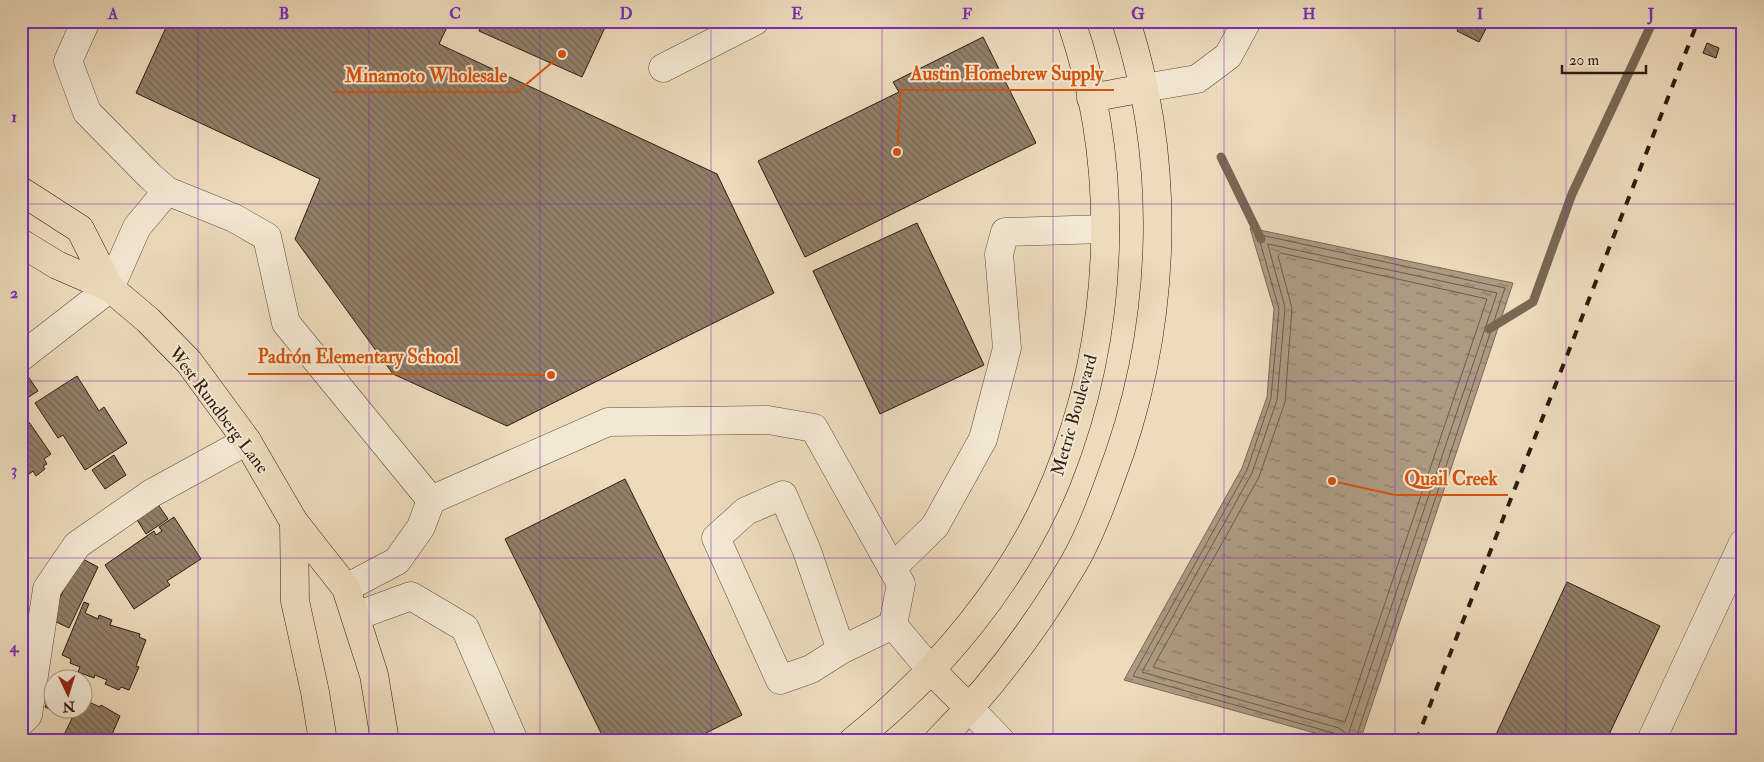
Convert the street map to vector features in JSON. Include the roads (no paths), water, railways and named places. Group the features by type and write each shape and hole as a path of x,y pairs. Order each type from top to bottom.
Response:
{"main road":[{"name":"Metric Boulevard","path":"853,741 881,718 930,670 958,640 996,590 1030,533 1056,480 1077,421 1091,369 1103,295 1105,229 1101,150 1091,98 1070,21"},
{"path":"938,741 997,676 1075,562 1101,504 1124,444 1139,390 1154,299 1158,222 1155,156 1144,88 1126,21"},
{"path":"1091,98 1144,88"},
{"name":"West Rundberg Lane","path":"21,191 80,229 110,288"},
{"name":"West Rundberg Lane","path":"21,243 57,264 110,288 148,320 189,362 247,442 294,522 295,601 315,692 323,741"},
{"path":"294,522 321,582 346,588 374,675 385,741"},
{"path":"930,670 969,708"}],"lane":[{"path":"86,21 68,62 87,112 167,191 234,218 267,237 286,323 431,500"},
{"path":"663,68 755,21"},
{"path":"1144,88 1198,79 1228,56 1247,21"},
{"path":"21,357 110,288 137,228 167,191"},
{"path":"892,568 934,526 984,440 1007,348 999,254 1006,232 1105,229"},
{"path":"346,588 397,562 421,526 431,500 608,422 768,420 814,428 901,584 892,625"},
{"path":"21,722 28,715 47,589 77,544 152,493 247,442"},
{"path":"841,650 807,551 783,495 746,511 716,538 780,680 811,669 841,650 892,625"},
{"path":"1652,741 1743,543"},
{"path":"356,616 411,596 465,628 514,741"},
{"path":"892,625 930,670"},
{"path":"969,708 1001,741"}],"water":[{"path":"1250,228 1513,283 1360,741 1344,741 1124,680 1242,468 1267,397 1274,309"}],"waterway":[{"path":"1489,329 1533,302 1572,194 1653,21"},
{"path":"1221,157 1261,239"}],"railway":[{"path":"1416,741 1698,21"}],"place":[{"name":"Minamoto Wholesale","path":"562,54"},
{"name":"Austin Homebrew Supply","path":"897,152"},
{"name":"Padrón Elementary School","path":"551,375"},
{"name":"Quail Creek","path":"1332,481"}]}
